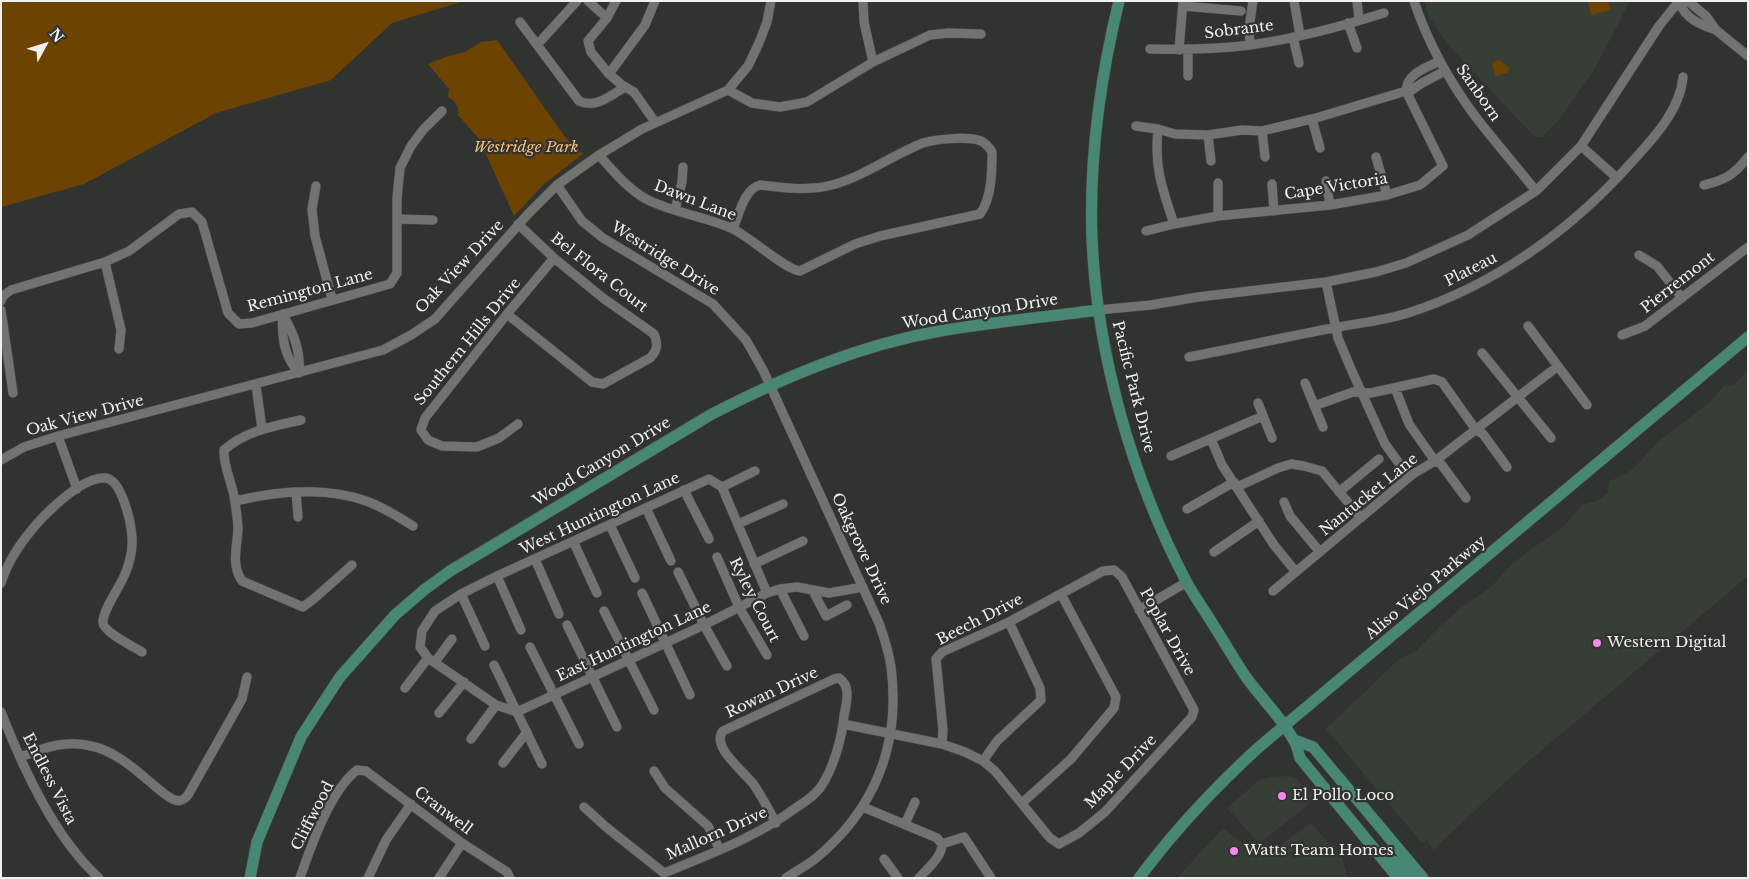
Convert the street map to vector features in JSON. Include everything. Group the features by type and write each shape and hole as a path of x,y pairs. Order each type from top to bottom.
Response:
{"main road":[{"name":"Pacific Park Drive","path":"1119,1 1101,88 1094,154 1092,238 1098,310 1118,404 1129,441 1163,533 1187,582 1246,676 1294,740 1300,758 1398,878"},
{"name":"Wood Canyon Drive","path":"250,878 257,842 302,737 340,677 395,615 450,571 712,414 770,385 816,366 856,352 939,331 1098,310"},
{"name":"Aliso Viejo Parkway","path":"1139,878 1217,786 1253,752 1748,337"},
{"name":"Pacific Park Drive","path":"1294,740 1313,747 1423,878"},
{"path":"1383,860 1396,862 1412,878"}],"street":[{"path":"537,45 577,1"},
{"path":"588,1 607,18"},
{"path":"616,1 607,18 588,42 591,52 609,74 634,92 655,122"},
{"path":"609,74 645,25 655,1"},
{"name":"Oak View Drive","path":"1,460 24,447 58,436 383,350 411,335 435,319 518,224 557,185 599,155 655,122 728,90 748,66 756,51 771,1"},
{"path":"863,1 864,22 873,62"},
{"path":"1250,45 1249,28 1254,1"},
{"path":"1294,1 1297,36"},
{"path":"1357,1 1359,19"},
{"name":"Sanborn","path":"1414,1 1425,31 1445,71 1476,117 1536,192"},
{"path":"1679,1 1689,2 1706,16 1716,30 1748,56"},
{"name":"Wood Canyon Drive","path":"1098,310 1326,282 1376,272 1406,263 1468,235 1536,192 1581,146 1659,26 1679,1"},
{"path":"1183,50 1183,4 1217,5 1241,11"},
{"name":"Sobrante","path":"1150,49 1183,50 1250,45 1297,36 1384,13"},
{"path":"520,22 579,101 584,104 594,104 625,87"},
{"path":"1348,23 1357,48"},
{"path":"728,90 752,103 780,107 807,102 873,62 930,35 948,33 981,34"},
{"name":"Sobrante","path":"1297,36 1299,63"},
{"name":"Sobrante","path":"1183,50 1188,76"},
{"path":"1406,91 1406,84 1415,74 1440,61"},
{"path":"1136,126 1175,134 1208,135 1242,130 1262,131 1312,119 1412,90 1445,71"},
{"name":"Plateau","path":"1189,358 1407,313 1469,288 1508,267 1548,239 1617,178 1648,145 1674,108 1680,96 1683,77"},
{"name":"Cape Victoria","path":"1146,231 1218,216 1330,205 1387,195 1420,185 1443,166 1406,91"},
{"name":"Remington Lane","path":"1,301 3,296 10,290 105,262 129,251 179,214 192,212 202,222 228,313 239,324 252,323 390,284 397,273 397,219 400,168 411,146 423,130 442,112"},
{"path":"1312,119 1320,148"},
{"path":"1158,129 1156,152 1160,182 1174,224"},
{"path":"1262,131 1265,157"},
{"path":"1208,135 1211,161"},
{"name":"Dawn Lane","path":"599,155 623,181 635,192 647,199 733,229 767,250 790,268 800,271 855,244 880,236 980,214 984,208 992,152 981,141 972,139 943,140 925,143 865,172 831,185 803,189 753,186 748,192 733,229"},
{"path":"1581,146 1617,178"},
{"path":"1376,157 1387,195"},
{"path":"1704,185 1721,181 1734,173 1748,157"},
{"path":"675,210 682,182 683,167"},
{"path":"1326,181 1330,205"},
{"path":"1218,184 1218,216"},
{"path":"1272,184 1274,210"},
{"name":"Westridge Drive","path":"557,185 582,220 603,238 713,304 746,340 756,355 770,385"},
{"path":"316,186 312,208 315,236 332,299"},
{"path":"397,219 433,220"},
{"name":"Bel Flora Court","path":"507,314 592,382 603,384 650,358 655,353 657,346 654,334 603,298 554,258 518,224"},
{"name":"Pierremont","path":"1622,335 1645,326 1748,247"},
{"path":"1639,254 1657,266 1682,298"},
{"name":"Southern Hills Drive","path":"518,424 499,438 477,447 442,446 428,440 421,430 425,418 554,258"},
{"path":"105,262 122,330 120,349"},
{"path":"1326,282 1344,353 1384,444 1409,477"},
{"path":"1,310 13,393"},
{"path":"283,314 291,328 300,359 299,373"},
{"path":"283,314 282,331 289,362 299,373"},
{"path":"1528,326 1587,405"},
{"path":"284,341 294,338"},
{"path":"1482,353 1551,438"},
{"name":"Nantucket Lane","path":"1273,591 1409,477 1435,461 1558,366"},
{"path":"1314,406 1353,392 1371,393 1434,379 1442,382 1476,430 1483,434 1507,467"},
{"path":"1304,383 1323,427"},
{"path":"256,385 262,429"},
{"name":"Oakgrove Drive","path":"770,385 879,623 891,666 893,710 890,744 881,769 863,807 835,840 814,859 786,878"},
{"path":"1395,388 1409,424 1435,461"},
{"path":"1258,403 1272,438"},
{"path":"1170,456 1263,416"},
{"path":"301,420 262,429 231,444 224,450 223,460 230,477 238,528 235,557 236,573 242,581 302,606 316,597 352,564"},
{"path":"58,436 77,489"},
{"path":"1210,439 1222,465 1274,545 1296,572"},
{"path":"1339,492 1379,459"},
{"name":"Nantucket Lane","path":"1435,461 1441,464 1466,498"},
{"path":"1186,509 1236,485 1291,464 1322,471 1361,518"},
{"path":"754,472 722,487 767,593"},
{"path":"1,583 8,566 30,530 51,509 77,489 92,481 105,478 112,480 122,496 129,518 132,538 131,559 121,584 104,616 103,622 108,631 142,652"},
{"name":"West Huntington Lane","path":"432,660 420,647 422,631 435,611 461,594 709,479 722,487"},
{"path":"684,490 709,540"},
{"path":"296,492 298,517"},
{"path":"235,501 263,495 322,492 368,502 413,526"},
{"name":"Nantucket Lane","path":"1284,502 1290,516 1320,552"},
{"path":"738,524 783,504"},
{"path":"646,508 671,561"},
{"path":"1214,552 1259,521"},
{"path":"610,525 635,578"},
{"path":"573,541 597,593"},
{"path":"754,564 803,542"},
{"name":"Ryley Court","path":"717,557 739,607 767,656"},
{"path":"535,559 559,614"},
{"name":"Beech Drive","path":"942,744 936,659 942,652 1009,622 1104,571 1114,570"},
{"name":"Poplar Drive","path":"1114,570 1122,577 1194,710"},
{"path":"678,572 704,626 727,666"},
{"path":"498,576 521,630"},
{"path":"1139,610 1187,582"},
{"name":"East Huntington Lane","path":"517,712 704,626 767,593 797,587 829,594 863,587"},
{"path":"780,589 804,636"},
{"path":"813,591 826,616 847,605"},
{"path":"642,593 690,695"},
{"path":"461,594 485,646"},
{"path":"843,724 942,744 965,752 983,761 995,771 1022,803 1071,759 1114,708 1116,697 1061,594"},
{"path":"604,610 654,710"},
{"path":"983,761 997,741 1041,700 1040,688 1009,622"},
{"path":"566,624 617,728"},
{"path":"405,688 452,639"},
{"path":"530,647 579,744"},
{"path":"432,660 496,705 517,712"},
{"path":"494,665 542,764"},
{"path":"21,757 64,743 92,746 109,752 174,800 180,801 188,795 242,699 247,677"},
{"name":"Rowan Drive","path":"776,823 753,783 734,764 719,740 719,735 723,731 834,679 842,680"},
{"name":"Mallorn Drive","path":"584,807 664,873 720,850 776,823 819,790 830,773 843,724 848,690 842,680"},
{"path":"439,713 464,682"},
{"path":"470,739 496,705"},
{"name":"Maple Drive","path":"1022,803 1050,838 1059,844 1080,833 1104,812 1192,717 1194,710"},
{"name":"Endless Vista","path":"1,712 51,818 65,840 87,867 99,878"},
{"path":"503,763 527,732"},
{"name":"Cranwell","path":"357,770 366,771 462,843 507,872 510,878"},
{"name":"Cliffwood","path":"300,878 310,848 328,811 343,786 357,770"},
{"path":"654,771 664,788 708,826 720,850"},
{"path":"905,824 915,802"},
{"path":"368,878 386,840 410,804"},
{"path":"863,807 938,838 942,844 942,850 919,878"},
{"path":"942,844 964,836 992,878"},
{"path":"439,878 462,843"},
{"path":"884,859 898,878"}],"shaded area":[{"path":"1424,1 1630,1 1594,70 1558,121 1542,137 1537,137 1532,134 1450,47 1429,17"},
{"path":"1748,371 1748,576 1516,772 1433,850 1427,840 1422,843 1326,729 1398,660 1417,650 1462,607 1491,587 1511,565 1562,528 1582,505 1599,500 1608,492 1609,482 1632,470 1659,441 1708,404 1725,385 1733,385"},
{"path":"1284,776 1295,778 1312,794 1313,798 1308,805 1262,841 1256,840 1227,808 1258,781 1270,777"},
{"path":"1311,823 1342,858 1348,878 1177,878 1223,828 1255,854 1273,850"}],"green space":[{"path":"1,1 464,1 392,23 331,80 216,113 84,184 1,207"},
{"path":"1608,1 1611,10 1591,15 1588,2"},
{"name":"Westridge Park","path":"497,40 565,137 583,154 544,184 514,216 479,139 458,115 456,104 448,97 449,89 428,64 465,52 481,42"},
{"path":"1498,60 1510,68 1507,73 1495,76 1492,62"}],"place":[{"name":"Western Digital","path":"1597,643"},
{"name":"El Pollo Loco","path":"1282,796"},
{"name":"Watts Team Homes","path":"1234,851"}]}
